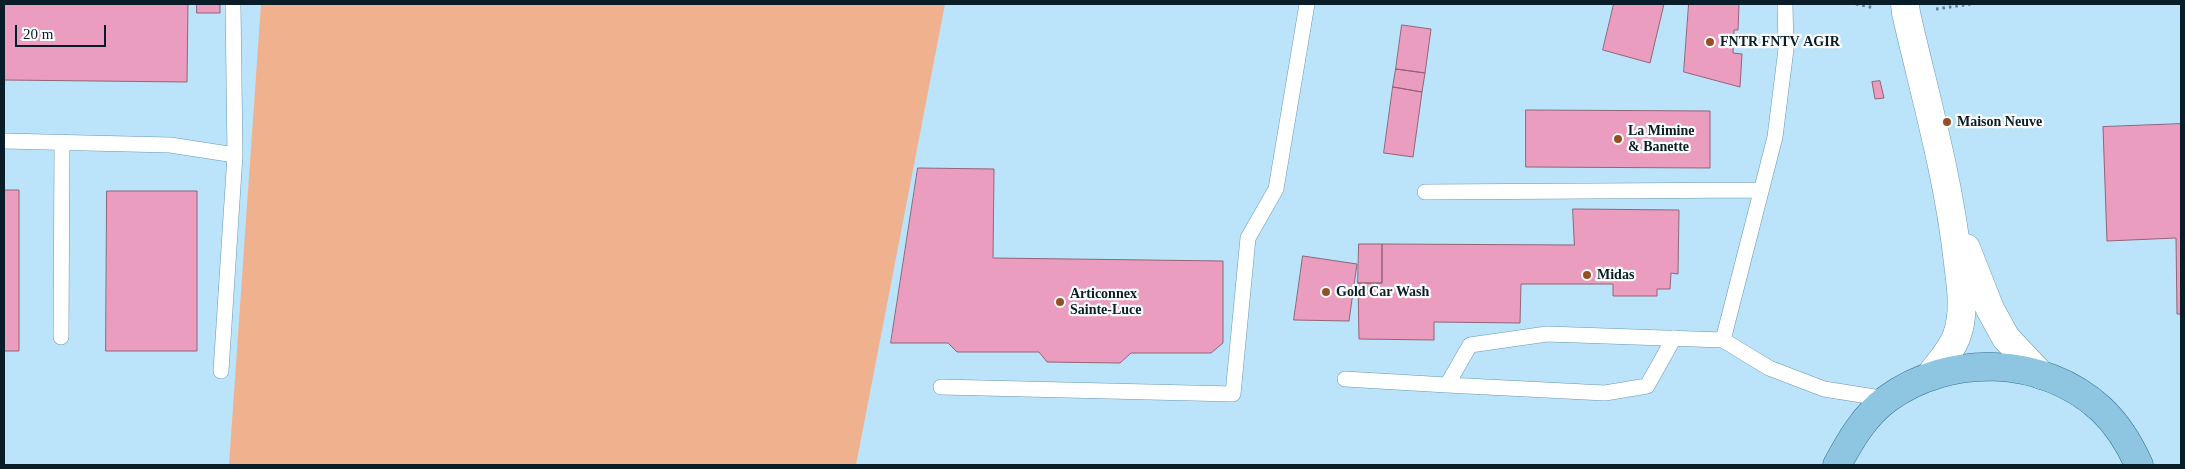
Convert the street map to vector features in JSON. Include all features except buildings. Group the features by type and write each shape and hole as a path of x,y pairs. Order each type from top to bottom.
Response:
{"main road":[{"path":"1838,465 1853,435 1887,399 1930,376 1978,365 2022,369 2064,384 2101,409 2129,444 2139,465"}],"street":[{"path":"1906,4 1906,13 1952,212 1961,292 1961,313 1957,335 1950,350 1930,376"},
{"path":"1952,212 1990,309 2006,338 2042,375"}],"lane":[{"path":"222,371 235,155 233,4"},
{"path":"941,387 1233,394 1248,238 1276,188 1307,4"},
{"path":"1723,340 1775,137 1786,49 1785,4"},
{"path":"4,141 170,145 235,155"},
{"path":"61,337 62,143"},
{"path":"1425,192 1761,190"},
{"path":"1447,385 1470,345 1547,334 1674,338 1723,340 1769,368 1824,389 1887,399"},
{"path":"1345,379 1605,393 1647,386 1674,338"}],"shaded area":[{"path":"261,4 945,4 856,465 229,465"}],"place":[{"name":"FNTR FNTV AGIR","path":"1710,42"},
{"name":"Maison Neuve","path":"1947,122"},
{"name":"La Mimine & Banette","path":"1618,139"},
{"name":"Midas","path":"1587,275"},
{"name":"Gold Car Wash","path":"1326,292"},
{"name":"Articonnex Sainte-Luce","path":"1060,302"}]}
